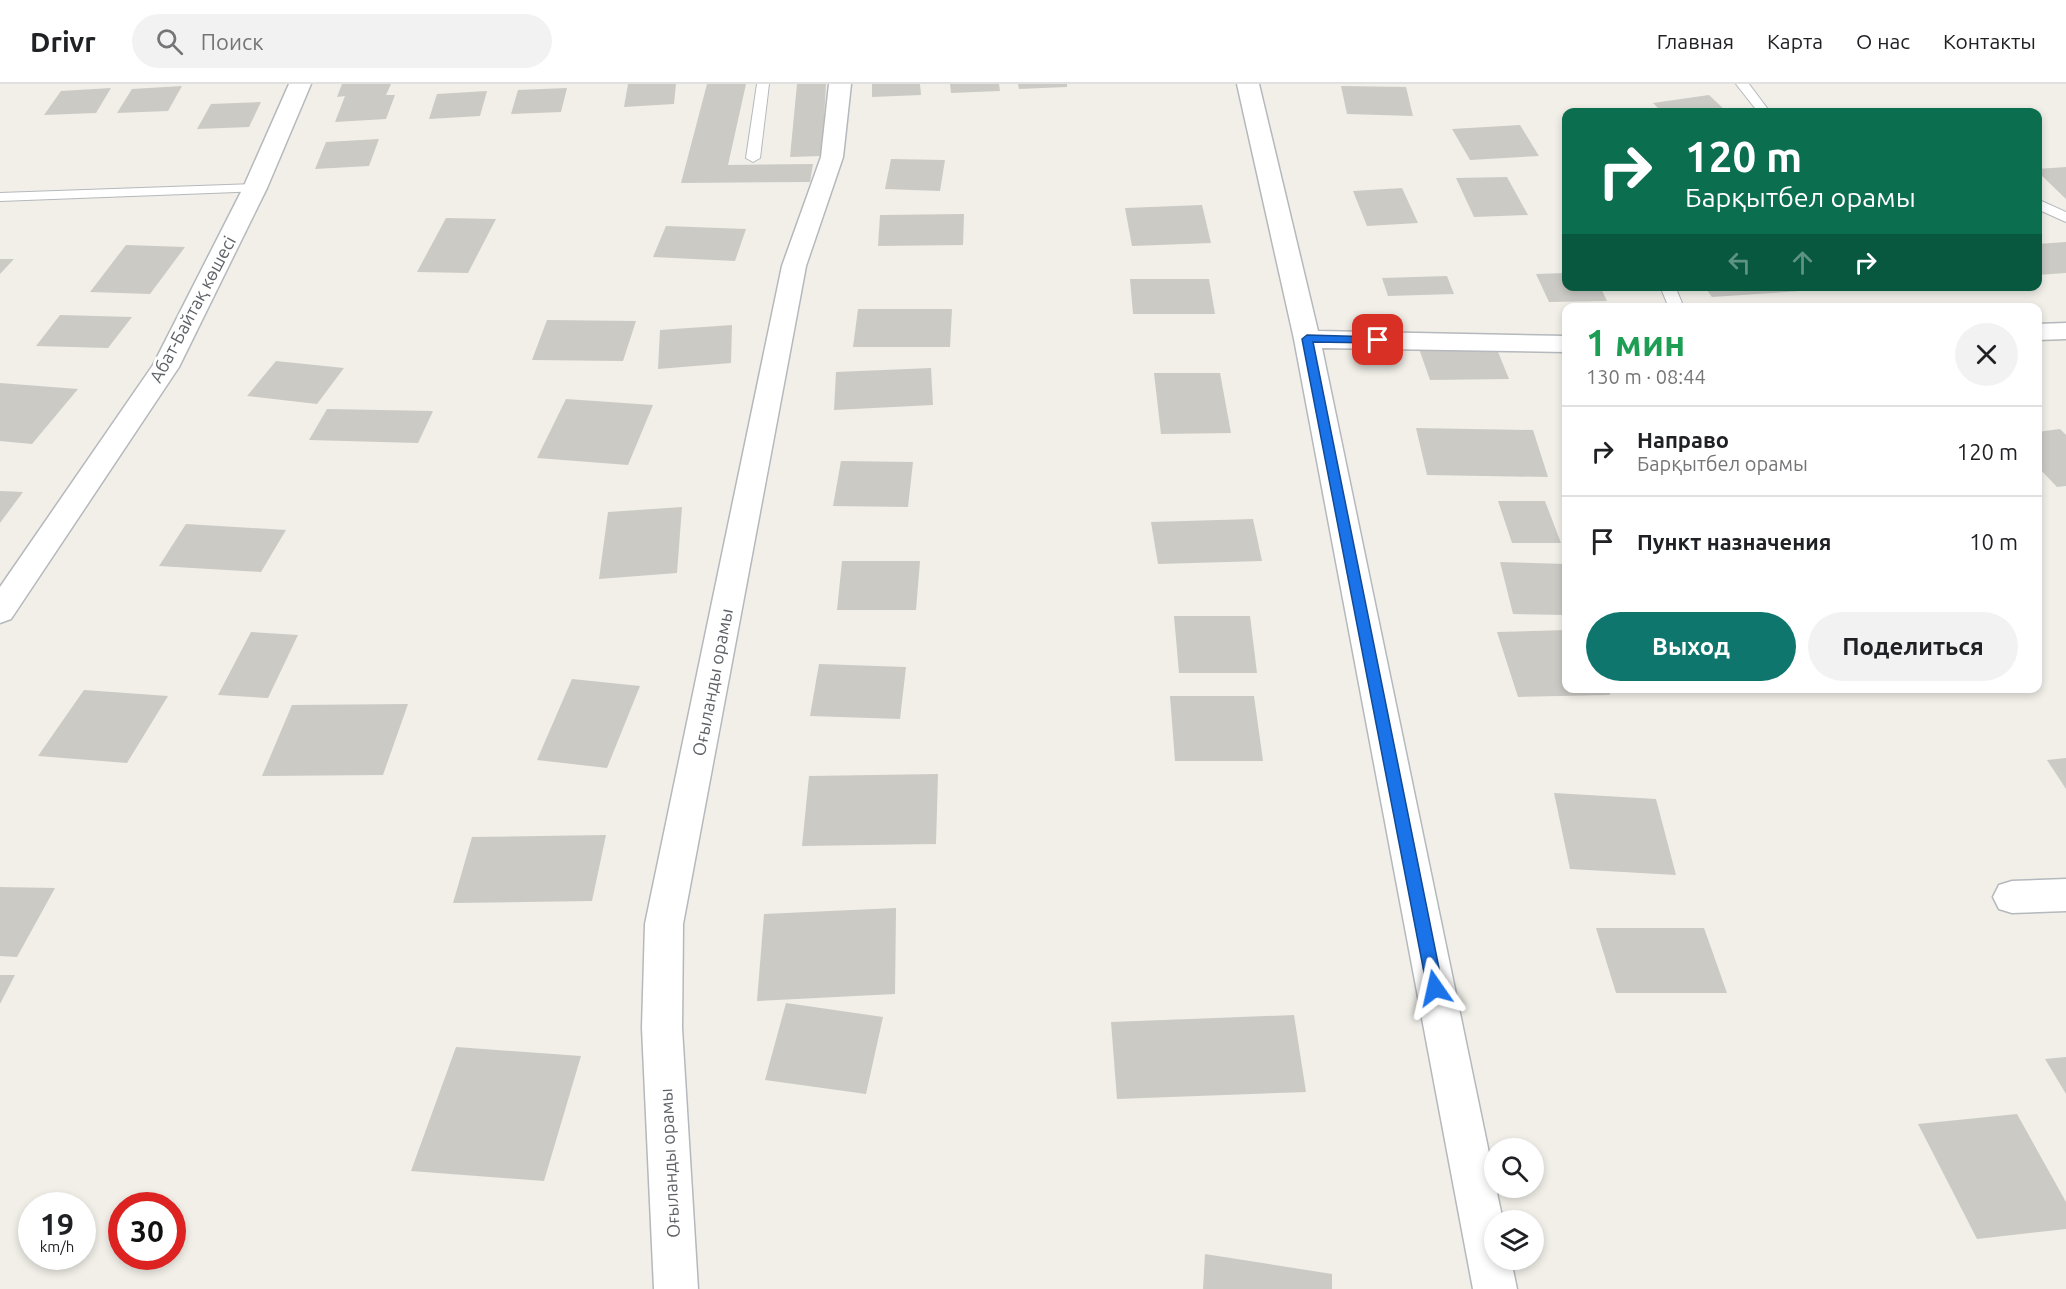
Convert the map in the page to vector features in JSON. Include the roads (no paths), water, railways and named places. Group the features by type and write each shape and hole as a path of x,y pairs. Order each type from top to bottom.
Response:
{"street":[{"name":"Абат-Байтақ көшесі","path":"0,611 166,367 255,188 300,84"},
{"name":"Оғыланды орамы","path":"676,1289 662,1028 664,924 794,266 831,157 840,84"},
{"path":"1248,84 1307,339 1495,1289"},
{"path":"2042,332 2066,331"},
{"path":"1307,339 1562,344"},
{"path":"2012,897 2066,895"}],"lane":[{"path":"753,158 764,84"},
{"path":"1742,84 1761,108"},
{"path":"0,197 255,188"},
{"path":"2042,205 2066,219"}]}
